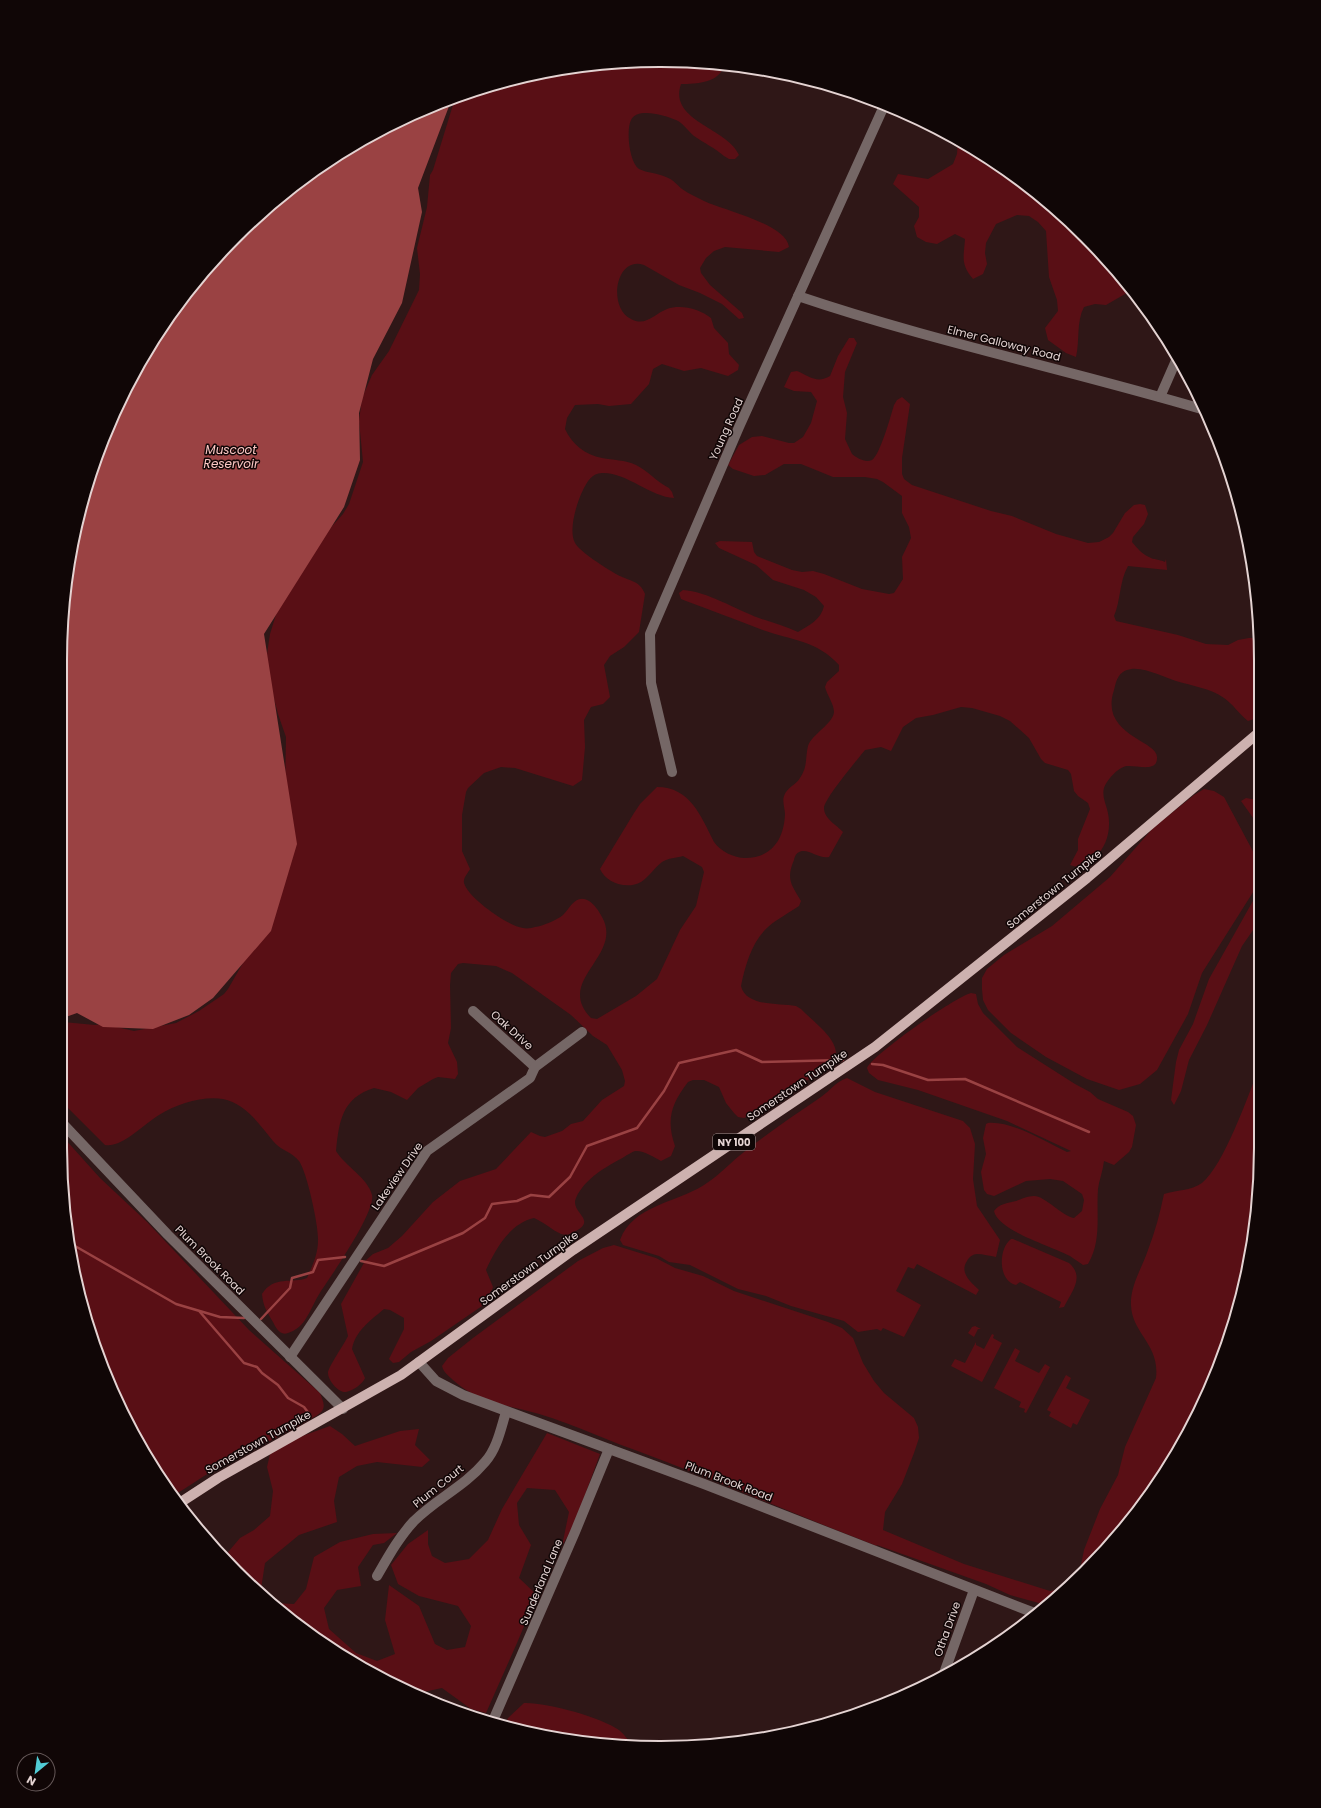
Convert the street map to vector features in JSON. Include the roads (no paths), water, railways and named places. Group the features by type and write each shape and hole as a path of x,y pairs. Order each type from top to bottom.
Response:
{"main road":[{"name":"Somerstown Turnpike","path":"184,1500 218,1478 378,1389 419,1362 573,1250 875,1047 1116,855 1254,737"}],"street":[{"name":"Young Road","path":"672,772 651,683 650,634 798,296 882,110"},
{"name":"Elmer Galloway Road","path":"798,296 946,341 1197,408"},
{"path":"1160,397 1174,364"},
{"name":"Oak Drive","path":"473,1011 535,1068"},
{"name":"Lakeview Drive","path":"290,1357 427,1150 530,1078 535,1068 582,1032"},
{"name":"Plum Brook Road","path":"67,1128 168,1235 343,1408"},
{"name":"Plum Brook Road","path":"419,1362 436,1381 463,1395 711,1487 1030,1611"},
{"name":"Plum Court","path":"377,1576 397,1543 414,1521 463,1483 486,1462 494,1448 506,1412"},
{"name":"Sunderland Lane","path":"495,1717 563,1561 609,1449"},
{"name":"Otha Drive","path":"946,1667 974,1590"}],"water":[{"name":"Muscoot Reservoir","path":"449,106 418,188 422,212 402,303 373,359 359,413 360,460 344,507 264,634 297,844 271,931 213,998 189,1015 153,1029 103,1027 77,1013 67,1017 68,622 78,545 98,470 112,433 128,398 167,331 214,269 241,241 269,214 331,167 398,128"}],"waterway":[{"path":"361,1261 384,1266 463,1233 485,1218 492,1204 517,1201 531,1195 549,1197 570,1177 587,1146 637,1128 664,1091 679,1063 736,1050 762,1062 843,1060"},
{"path":"872,1064 883,1065 928,1080 965,1079 1089,1132"},
{"path":"75,1246 176,1304 220,1317 244,1318"},
{"path":"261,1319 290,1288 292,1278 313,1272 318,1260 345,1257"},
{"path":"200,1312 244,1363 257,1367 262,1373 278,1385 288,1398 304,1407 310,1415"}]}
